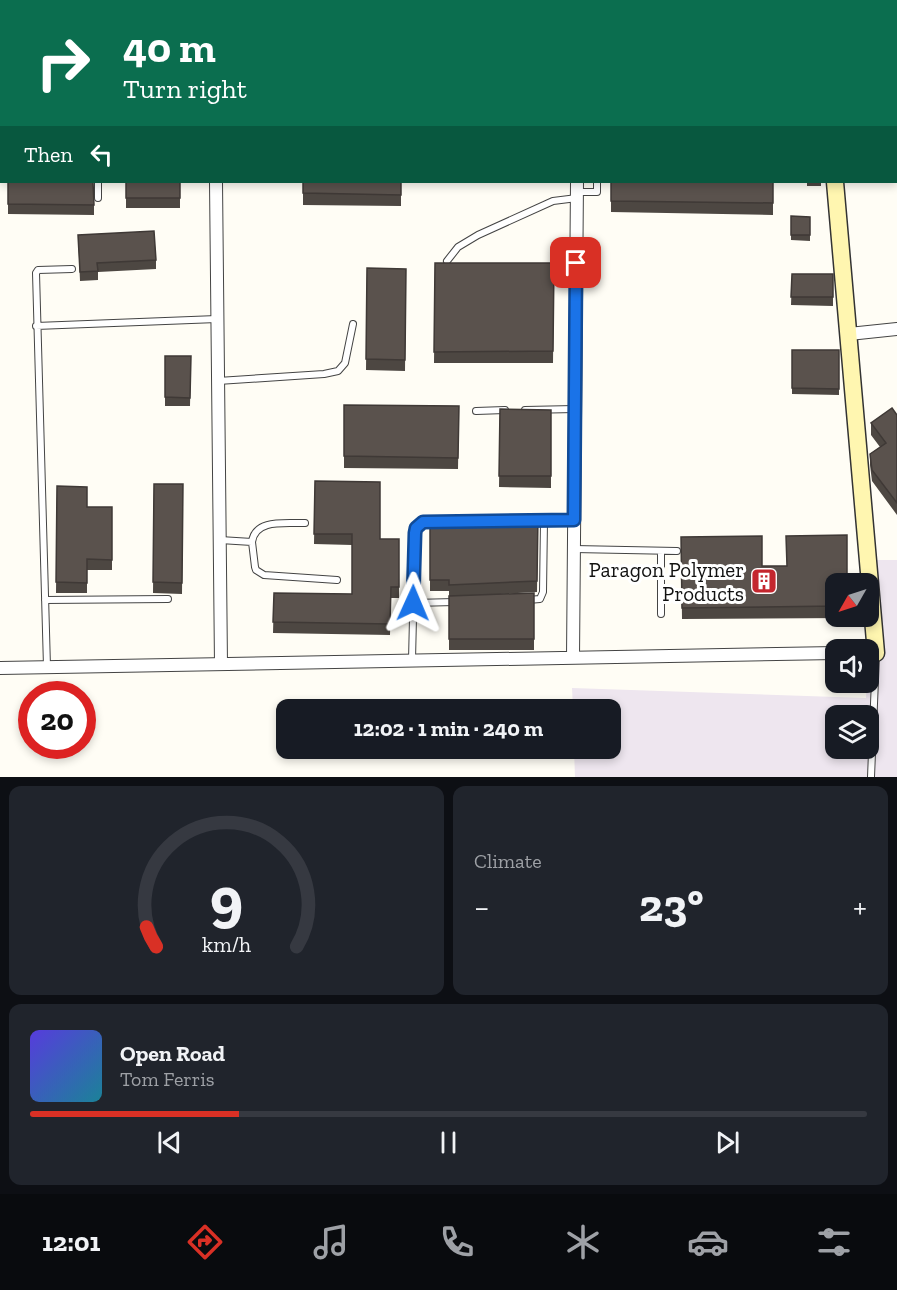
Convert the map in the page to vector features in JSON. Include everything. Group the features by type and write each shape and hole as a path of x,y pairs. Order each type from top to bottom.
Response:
{"street":[{"path":"216,183 221,664"},
{"path":"835,183 849,334 871,639"},
{"path":"573,658 577,190"},
{"path":"849,334 897,331"},
{"path":"0,668 825,653"}],"lane":[{"path":"98,183 98,198"},
{"path":"447,261 458,248 478,236 553,201 577,190 597,192 597,183"},
{"path":"47,667 36,272 72,269"},
{"path":"36,326 218,319"},
{"path":"218,381 324,374 338,371 345,363 353,324"},
{"path":"521,410 575,409"},
{"path":"476,411 510,410"},
{"path":"522,521 574,520"},
{"path":"525,600 540,599 543,592 544,521"},
{"path":"412,661 416,528 423,522 445,522"},
{"path":"305,523 262,526 255,531 252,542 256,570 264,575 337,580"},
{"path":"220,540 252,542"},
{"path":"574,549 677,551"},
{"path":"660,551 660,614"},
{"path":"45,600 168,599"},
{"path":"413,603 458,602"},
{"path":"872,693 872,777"}],"shaded area":[{"path":"873,560 897,560 897,777 575,777 574,759 621,759 621,699 573,699 572,688 866,698 866,693 879,693 879,639 869,639 870,627 879,627 879,573 872,573"}],"building":[{"path":"8,183 93,183 94,205 8,204"},
{"path":"126,183 180,183 180,198 126,198"},
{"path":"303,183 401,183 401,195 303,193"},
{"path":"611,183 773,183 773,203 611,201"},
{"path":"791,216 810,217 810,235 791,235"},
{"path":"154,231 156,260 97,263 98,271 80,272 78,235"},
{"path":"435,263 554,263 553,351 434,352"},
{"path":"367,268 406,269 405,360 366,359"},
{"path":"792,274 833,274 833,297 791,297"},
{"path":"792,350 839,350 839,389 792,388"},
{"path":"165,356 191,356 190,398 165,397"},
{"path":"344,405 459,406 458,458 344,456"},
{"path":"892,408 897,415 897,503 872,470 870,454 886,443 871,423"},
{"path":"500,409 551,410 551,476 499,476"},
{"path":"315,481 380,482 380,539 399,539 399,587 391,587 390,624 273,622 274,593 352,594 352,534 314,534"},
{"path":"154,484 183,484 182,583 153,582"},
{"path":"57,486 87,487 87,507 112,507 112,560 87,559 87,583 56,582"},
{"path":"430,516 538,517 537,581 449,585 449,580 430,580"},
{"name":"Paragon Polymer Products","path":"847,535 847,573 825,573 825,606 682,608 681,537 762,536 762,566 787,566 786,536"},
{"path":"534,593 534,639 449,639 449,596"}],"place":[{"name":"Paragon Polymer Products","path":"764,581"}],"route":[{"path":"413,603 415,533 419,524 423,522 574,520 576,263"}]}
